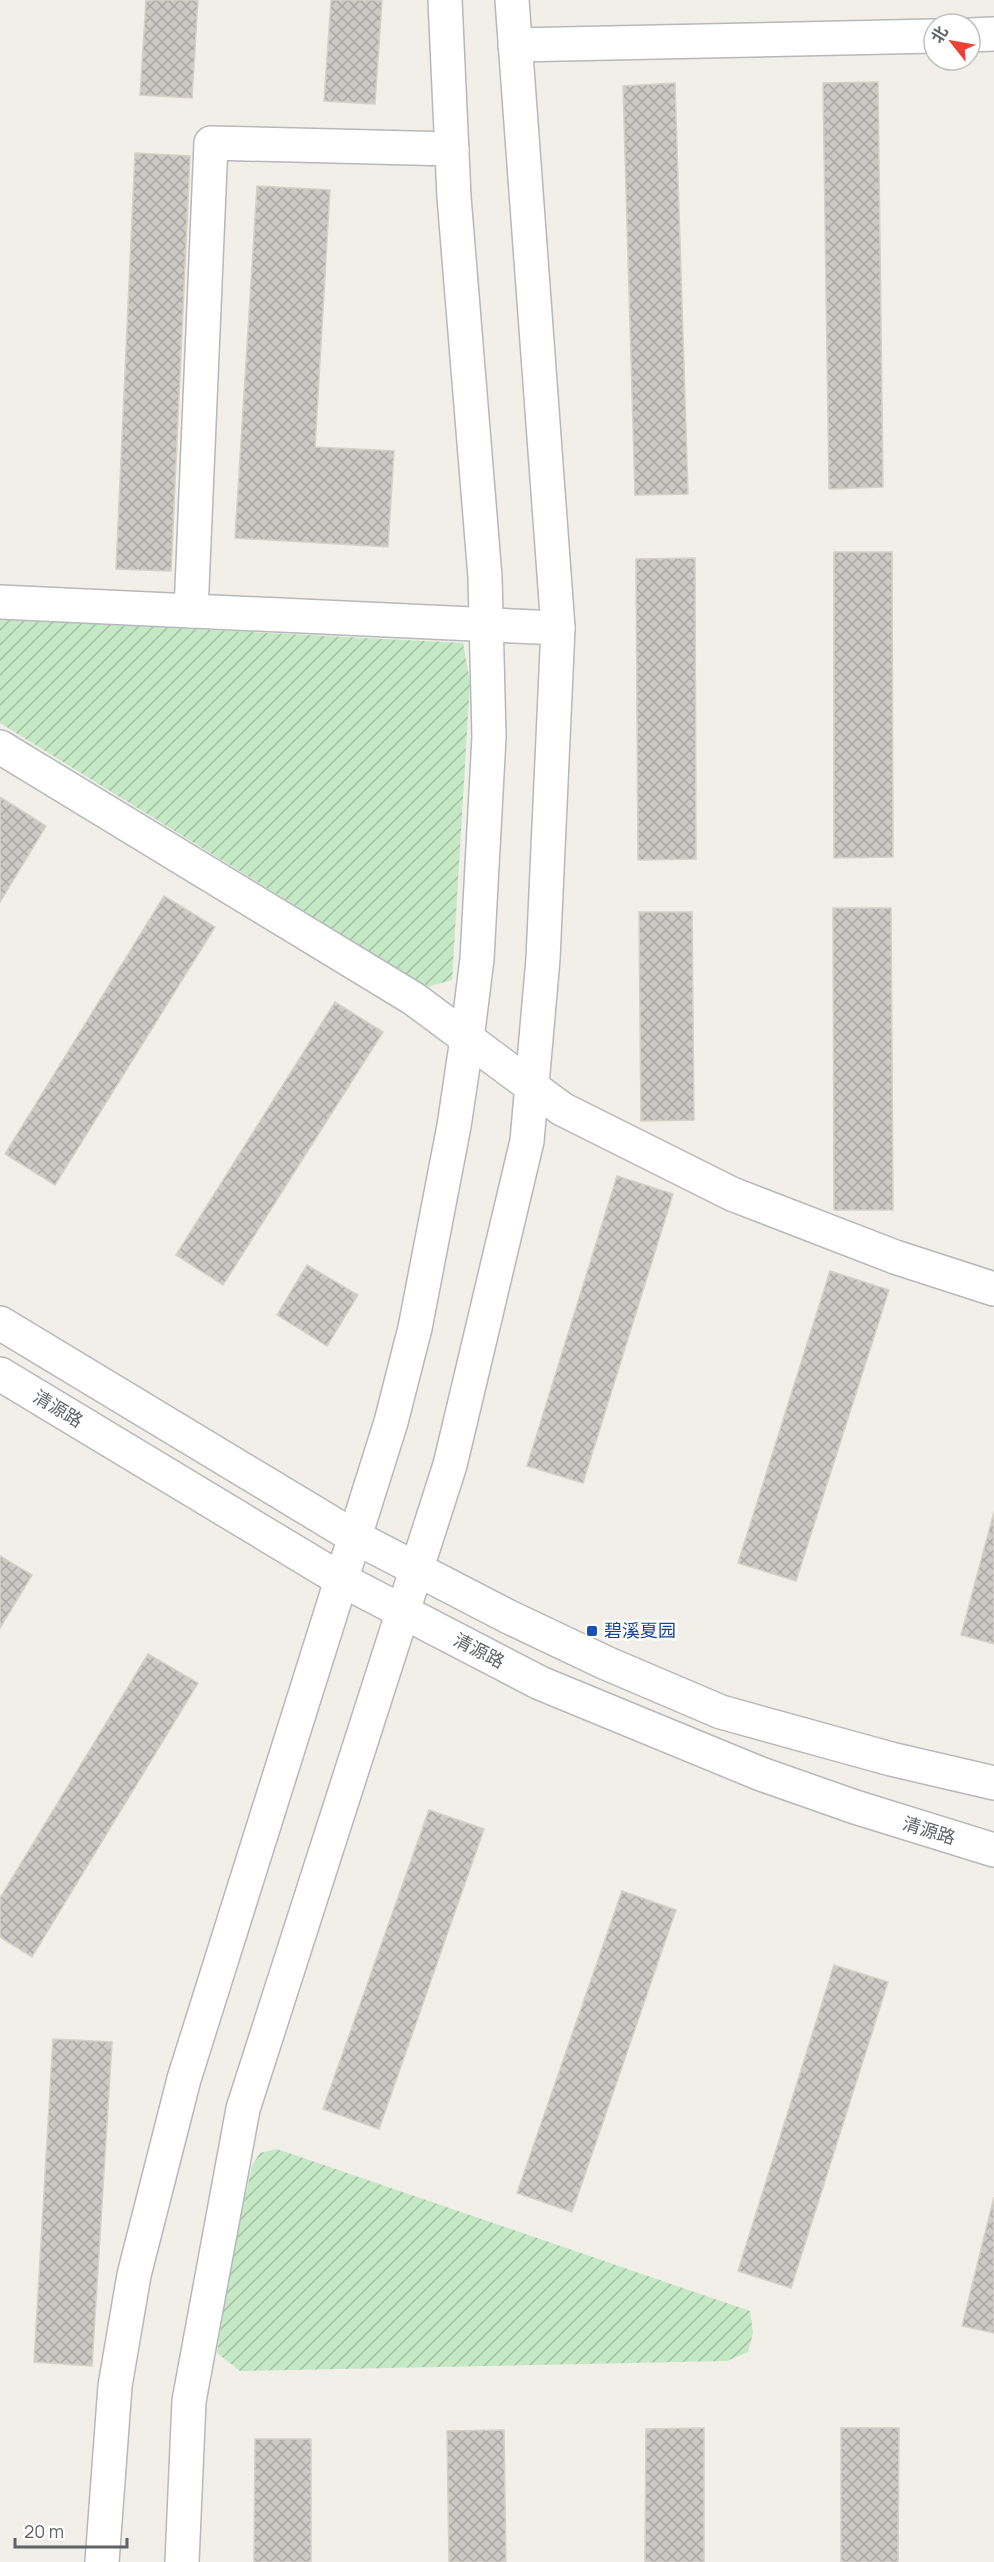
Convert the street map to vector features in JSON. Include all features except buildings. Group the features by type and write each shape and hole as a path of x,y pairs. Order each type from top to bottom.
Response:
{"street":[{"path":"102,2562 115,2386 134,2275 184,2079 353,1536 391,1422 415,1328 454,1126 467,1039 477,959 489,737 486,577 452,149 445,0"},
{"path":"182,2562 189,2401 243,2109 453,1454 527,1141 543,959 558,628 512,0"},
{"path":"514,45 922,36"},
{"path":"191,611 212,142 452,149"},
{"path":"0,602 558,628"},
{"path":"0,747 414,999 562,1109 732,1194 895,1257 994,1289"},
{"path":"0,1323 353,1536 606,1663 721,1712 891,1759 994,1783"},
{"name":"清源路","path":"0,1374 340,1580 540,1683 761,1774 855,1807 994,1850"}],"green space":[{"path":"0,619 463,643 470,682 452,980 427,987 0,723"},
{"path":"277,2149 750,2311 753,2333 748,2352 727,2361 240,2371 217,2353 231,2261 252,2166 260,2153"}],"place":[{"name":"碧溪夏园","path":"592,1631"}]}
